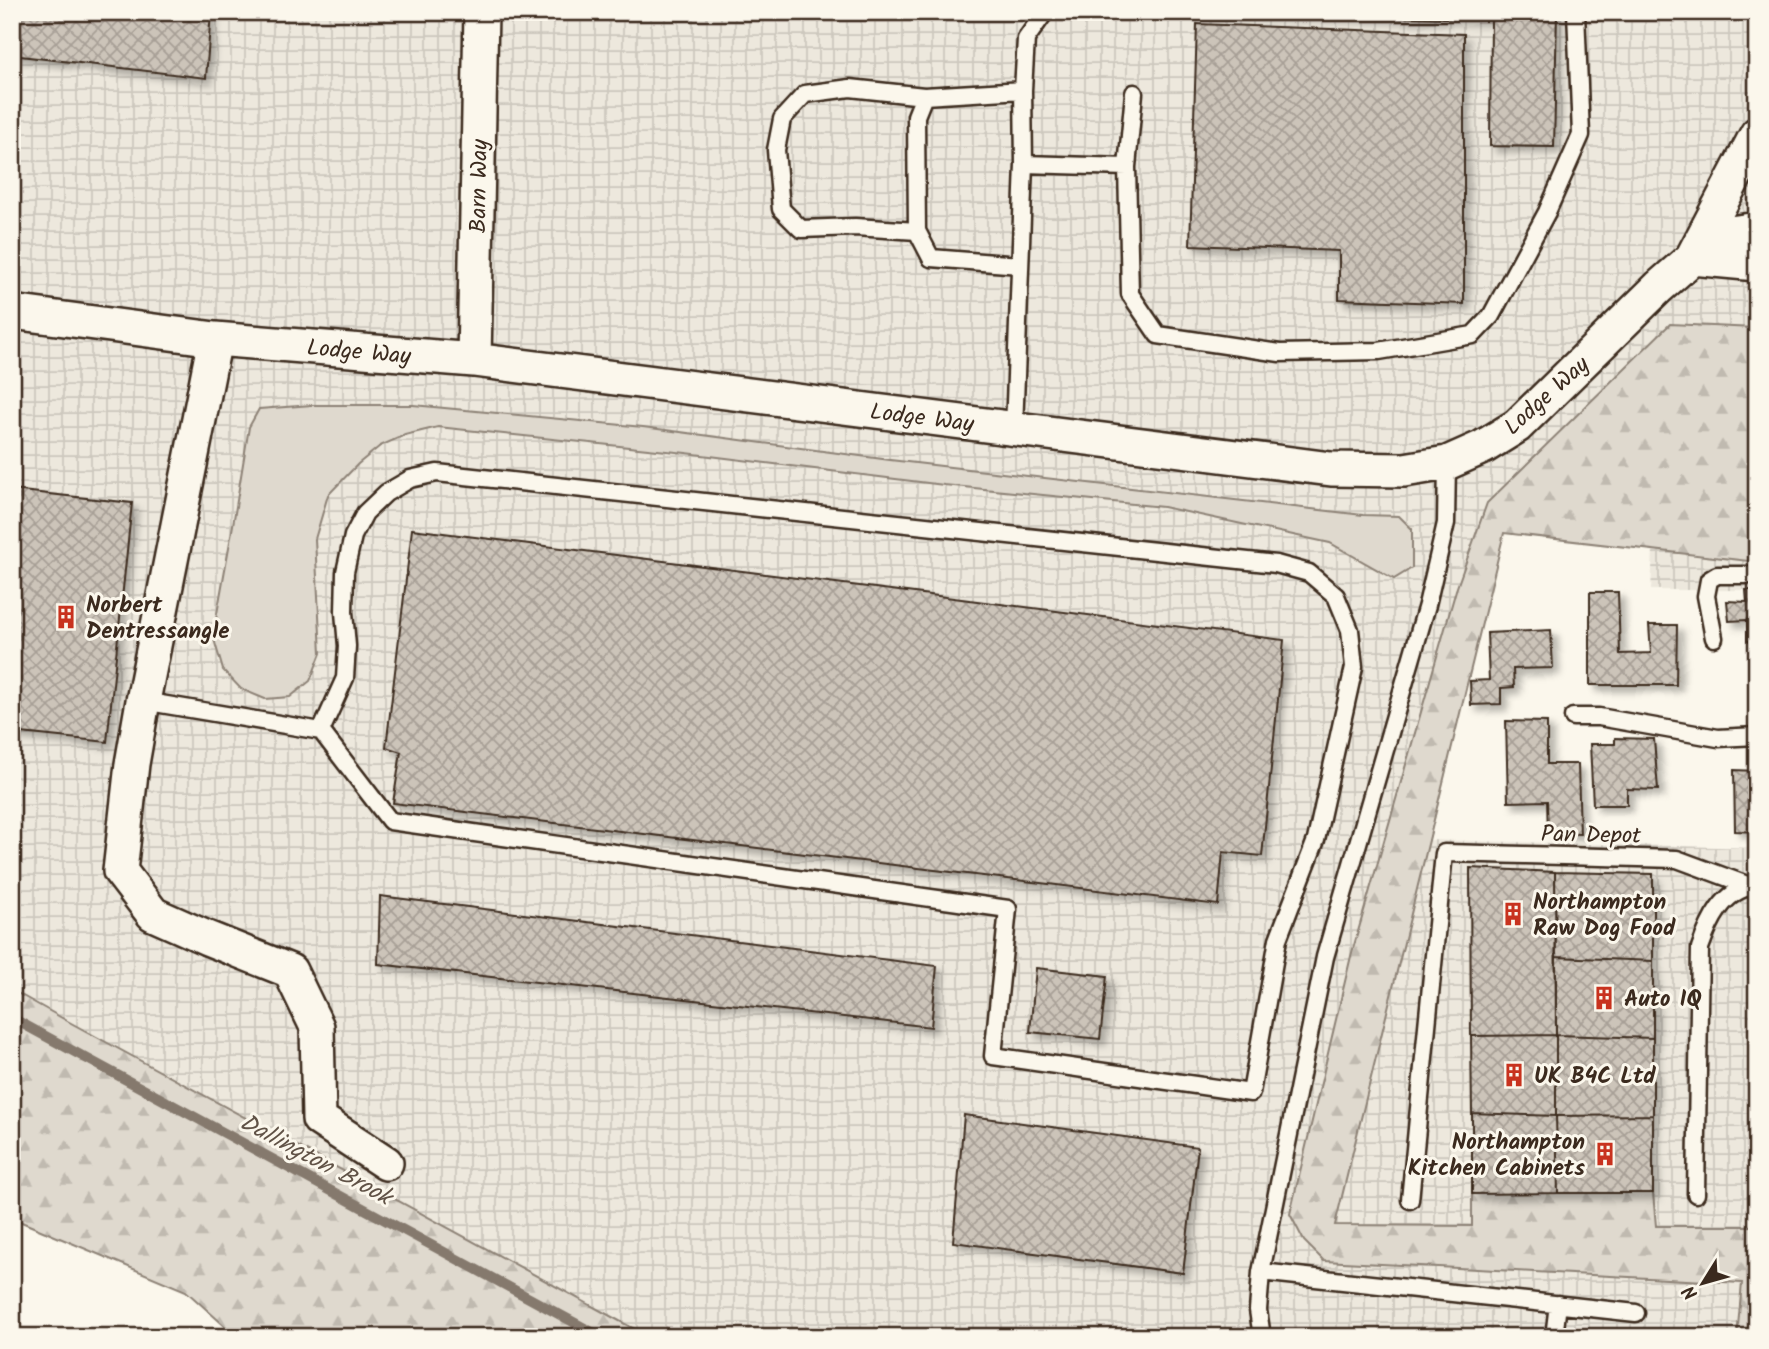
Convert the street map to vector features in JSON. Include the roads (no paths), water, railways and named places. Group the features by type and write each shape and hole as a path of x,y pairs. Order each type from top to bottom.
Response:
{"street":[{"name":"Barn Way","path":"474,360 481,12"},
{"path":"1692,258 1757,134"},
{"path":"1692,258 1731,233 1757,229"},
{"name":"Lodge Way","path":"12,312 215,339 474,360 1331,469 1404,470 1447,463 1483,447 1517,426 1692,258"},
{"path":"1692,258 1757,264"},
{"path":"215,339 143,701 132,764 120,872 153,914 290,971 317,1027 319,1119 386,1163"}],"lane":[{"path":"1014,429 1026,39 1045,12"},
{"path":"1134,93 1127,167 1130,294 1158,335 1280,353 1379,351 1472,335 1491,316 1546,212 1581,135 1576,12"},
{"path":"917,231 801,229 781,209 776,150 782,119 805,94 850,88 924,96 1023,90"},
{"path":"924,96 916,116 917,231 931,258 1020,265"},
{"path":"1024,164 1127,167"},
{"path":"1262,1337 1258,1310 1261,1272 1325,957 1427,605 1446,523 1447,463"},
{"path":"143,701 321,731 390,821 1008,909 993,1056 1251,1093 1278,939 1316,840 1354,667 1350,630 1336,596 1309,573 1276,564 437,473 410,478 386,493 365,513 353,536 345,572 345,678 321,731"},
{"path":"1714,638 1706,596 1709,580 1717,575 1757,575"},
{"path":"1573,717 1599,717 1718,738 1757,736"},
{"name":"Pan Depot","path":"1410,1200 1444,853 1677,859 1753,886"},
{"name":"Pan Depot","path":"1696,1194 1700,948 1707,928 1721,905 1736,892 1753,886"},
{"path":"1261,1272 1636,1313"},
{"path":"1554,1337 1558,1304"}],"waterway":[{"name":"Dallington Brook","path":"12,1018 601,1337"}],"place":[{"name":"Norbert Dentressangle","path":"66,617"},
{"name":"Northampton Raw Dog Food","path":"1513,914"},
{"name":"Auto IQ","path":"1604,998"},
{"name":"UK B4C Ltd","path":"1514,1075"},
{"name":"Northampton Kitchen Cabinets","path":"1605,1154"}]}
